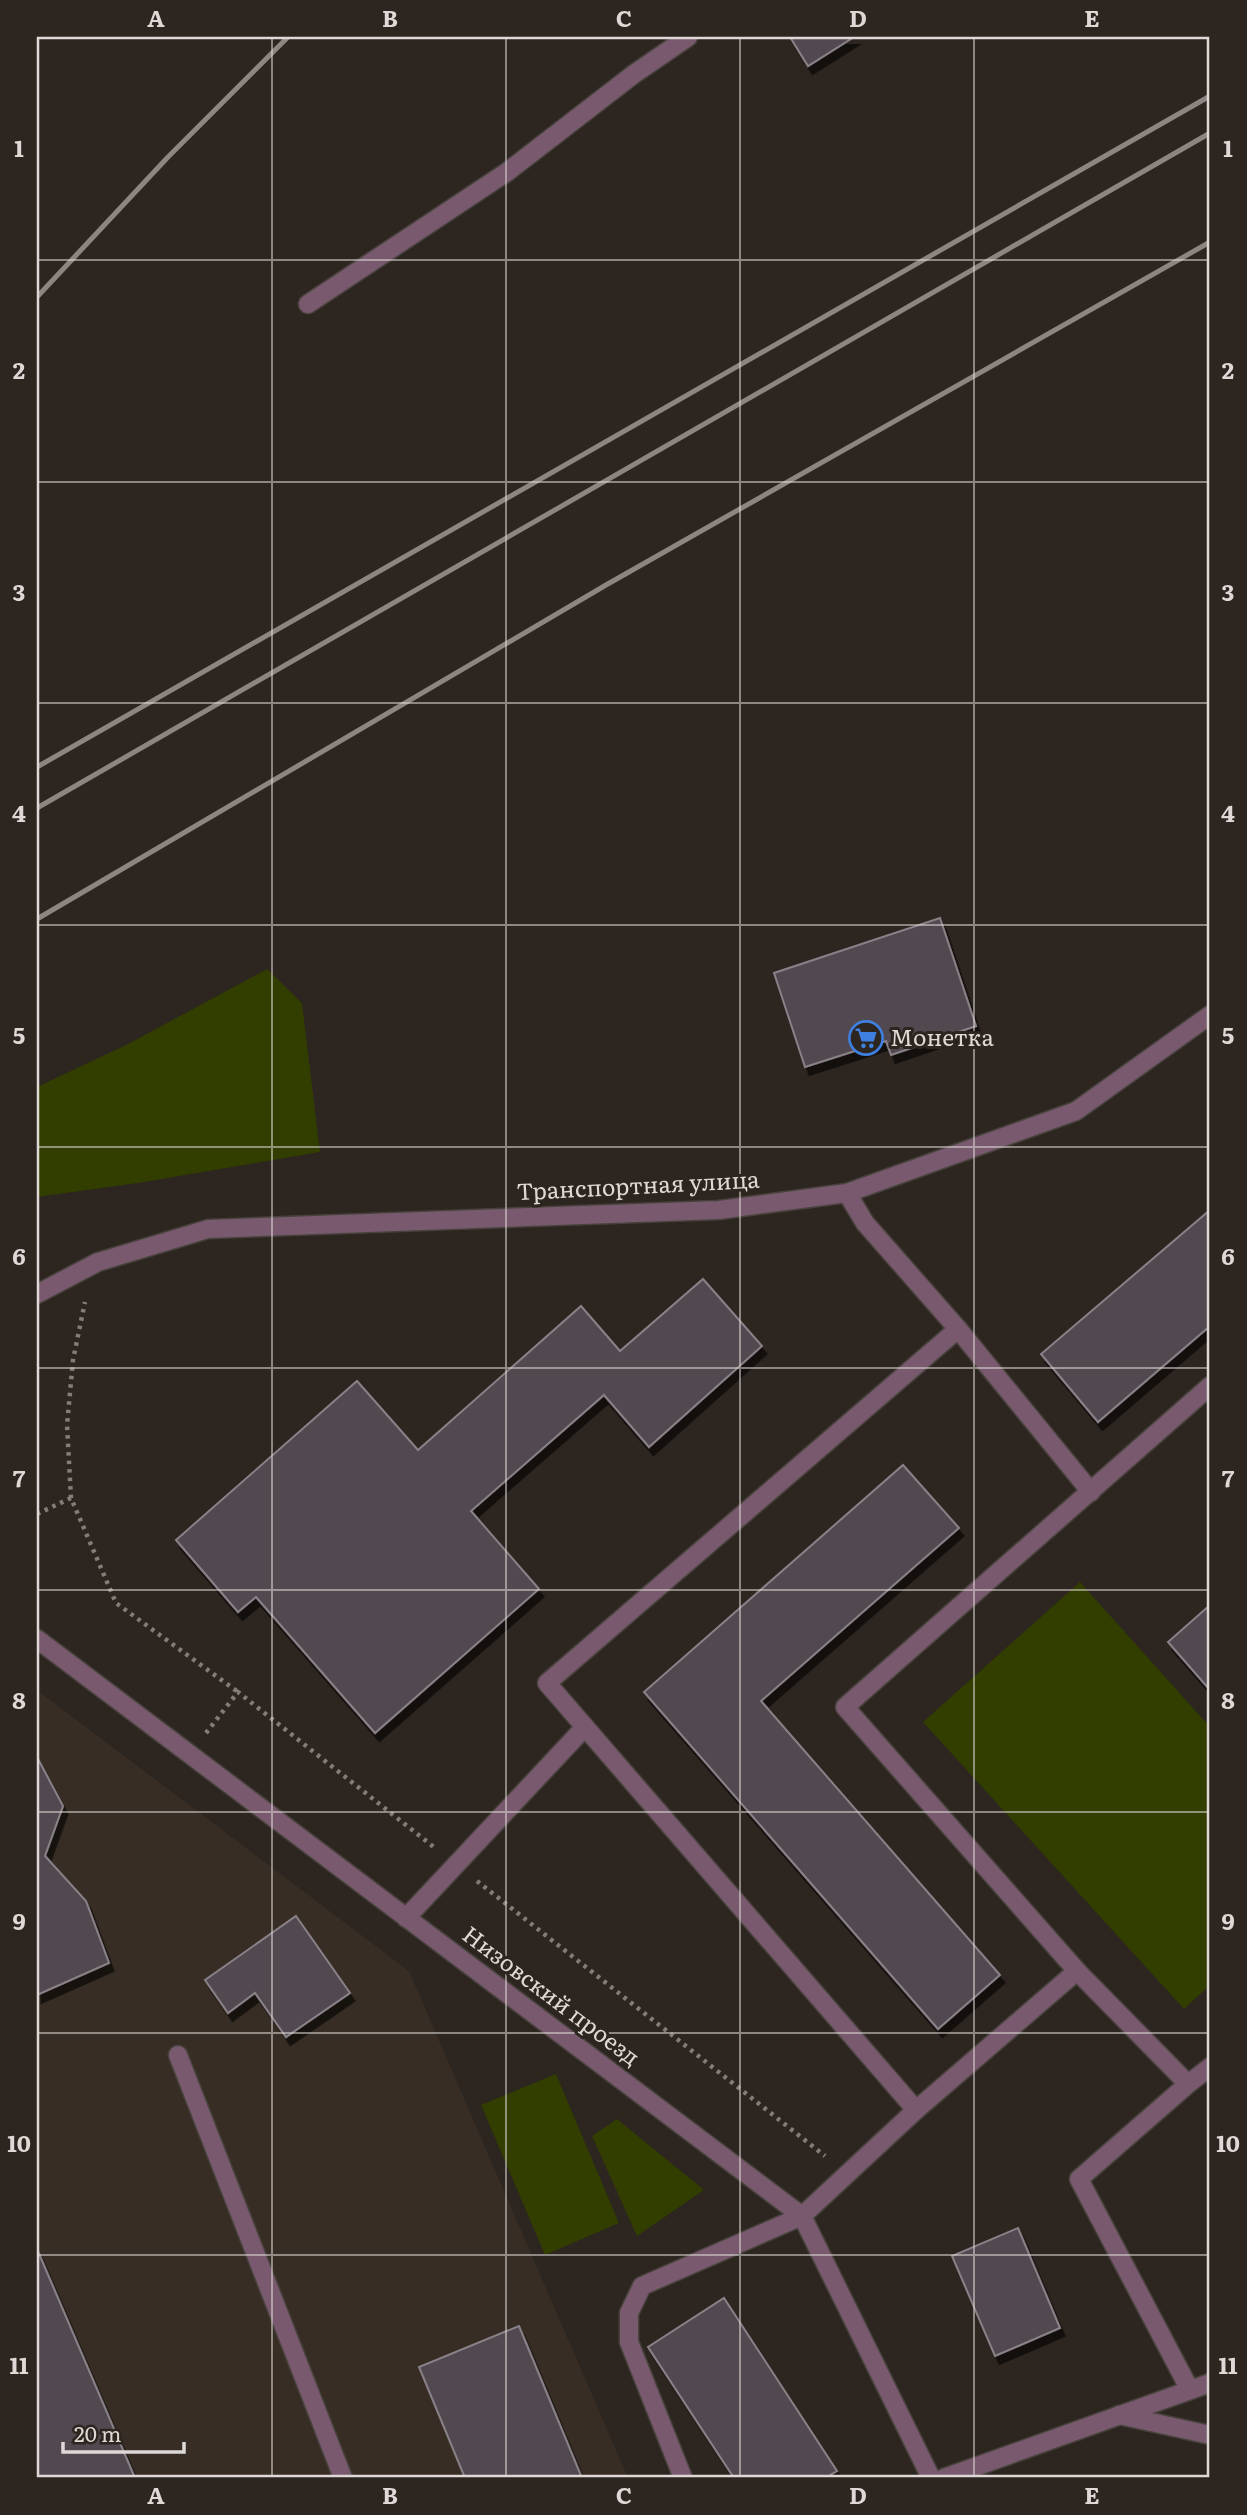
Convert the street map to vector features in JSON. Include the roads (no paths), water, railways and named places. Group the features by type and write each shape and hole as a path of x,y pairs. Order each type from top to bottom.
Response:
{"street":[{"path":"308,304 507,172 634,74 688,37"},
{"name":"Транспортная улица","path":"37,1294 98,1262 208,1229 719,1210 846,1193 1076,1111 1210,1015"},
{"path":"846,1193 865,1223 958,1329 1091,1492"},
{"path":"916,2110 547,1683 958,1329"},
{"path":"1188,2084 1077,1971 845,1707 1210,1386"},
{"name":"Низовский проезд","path":"37,1639 802,2216 931,2478"},
{"path":"406,1918 585,1727"},
{"path":"683,2478 629,2342 629,2314 642,2287 802,2216 916,2110 1077,1971"},
{"path":"178,2055 343,2478"},
{"path":"1190,2390 1079,2179 1210,2067"},
{"path":"944,2478 1210,2383"},
{"path":"1119,2415 1210,2435"}],"railway":[{"path":"37,297 168,157 288,37"},
{"path":"37,767 1210,96"},
{"path":"37,808 1210,133"},
{"path":"37,919 606,585 1210,242"}],"place":[{"name":"Монетка","path":"866,1038"}]}
